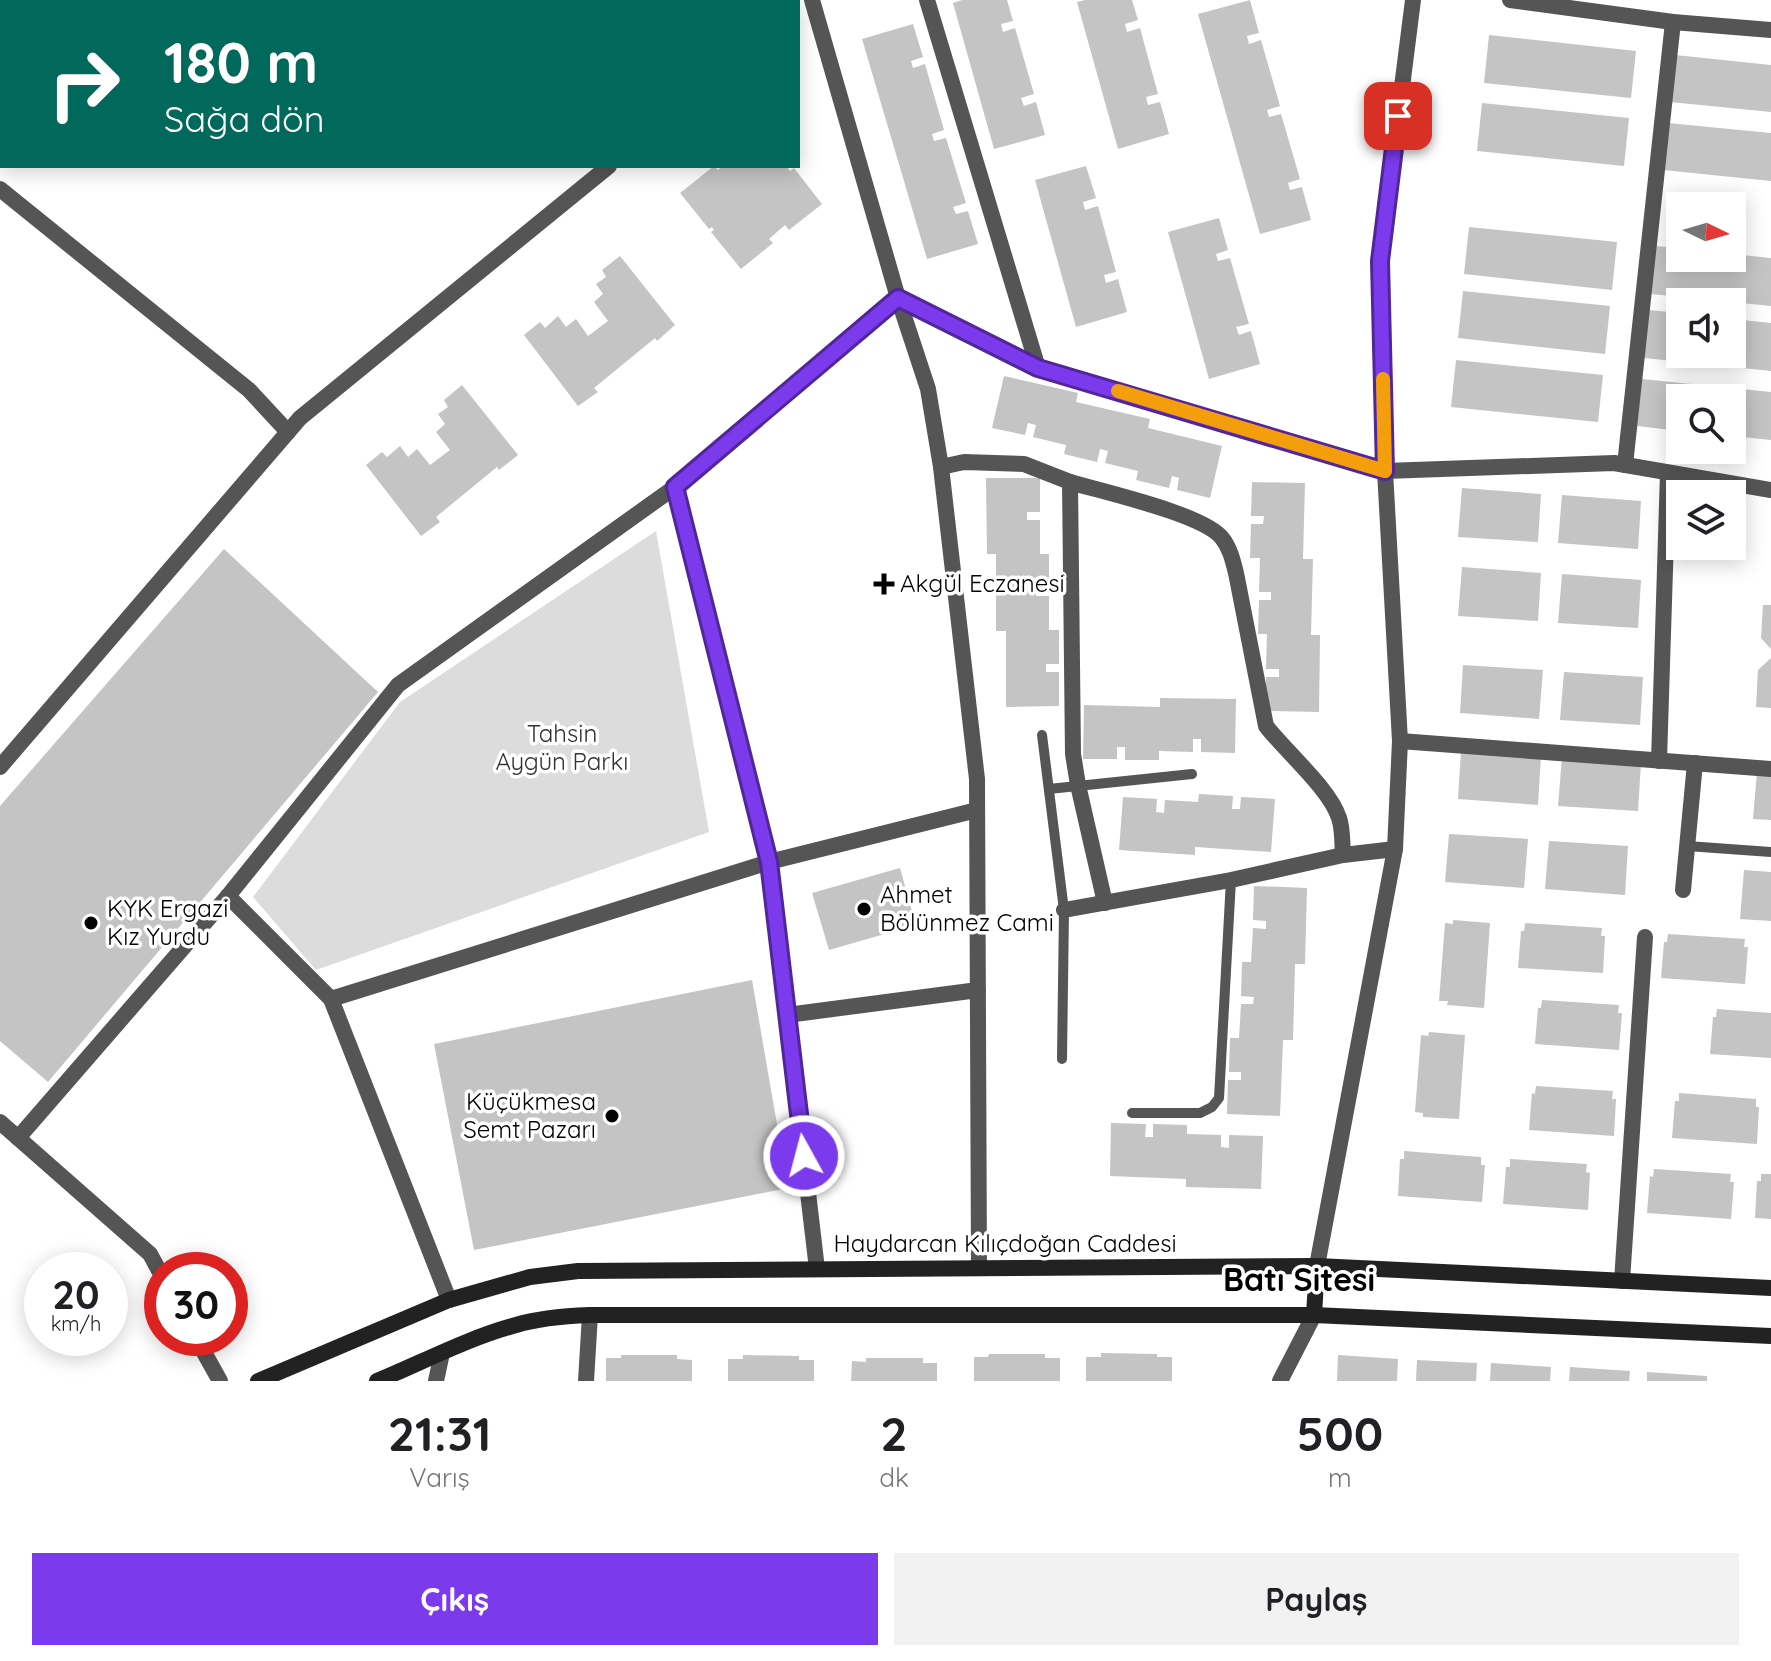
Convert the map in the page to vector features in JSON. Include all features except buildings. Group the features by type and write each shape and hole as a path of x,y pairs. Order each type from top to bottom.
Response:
{"main road":[{"name":"Haydarcan Kılıçdoğan Caddesi","path":"258,1381 449,1300 530,1277 578,1271 1317,1266 1771,1288"},
{"path":"1314,1315 1317,1266"},
{"path":"377,1381 518,1324 590,1315 1314,1315 1771,1336"}],"street":[{"path":"812,0 898,298 928,389 941,467 977,779 979,1268"},
{"path":"927,0 1038,368"},
{"path":"1317,1266 1395,849 1400,741 1385,471 1380,261 1413,0"},
{"path":"1510,0 1673,22 1771,30"},
{"path":"1625,465 1673,22"},
{"path":"0,767 300,418 607,168"},
{"path":"0,189 249,390 288,432"},
{"path":"898,298 1038,368 1385,471 1614,463 1771,490"},
{"path":"18,1138 228,896 398,685 675,487 898,298"},
{"path":"941,467 964,462 1024,464 1070,482 1181,515 1207,525 1222,537 1231,553 1236,573 1266,726 1328,796 1339,818 1343,855"},
{"path":"1659,761 1668,473"},
{"path":"1070,482 1073,754 1105,903"},
{"path":"675,487 769,862 817,1269"},
{"path":"1400,741 1771,769"},
{"path":"1683,890 1695,763"},
{"path":"331,999 769,862 977,810"},
{"path":"1064,910 1231,880 1343,855 1395,849"},
{"path":"228,896 331,999 449,1300"},
{"path":"1622,1281 1645,937"},
{"path":"787,1015 978,990"},
{"path":"0,1122 148,1252"},
{"path":"586,1381 590,1315"},
{"path":"1280,1381 1314,1315"},
{"path":"436,1381 442,1353"},
{"path":"206,1356 220,1381"}],"lane":[{"path":"1042,735 1064,910 1062,1059"},
{"path":"1049,789 1192,774"},
{"path":"1687,846 1771,852"},
{"path":"1132,1113 1200,1113 1212,1107 1219,1098 1231,880"}],"green space":[{"name":"Tahsin Aygün Parkı","path":"656,531 709,832 316,970 253,897 400,702"}],"slow traffic":[{"path":"1118,391 1385,471 1383,379"}],"place":[{"name":"Akgül Eczanesi","path":"884,584"},
{"name":"Ahmet Bölünmez Cami","path":"864,909"},
{"name":"KYK Ergazi Kız Yurdu","path":"91,923"},
{"name":"Küçükmesa Semt Pazarı","path":"612,1116"}],"district":[{"name":"Batı Sitesi","path":"1299,1280"}],"route":[{"path":"804,1156 769,862 675,487 898,298 1038,368 1385,471 1380,261 1398,116"}]}
